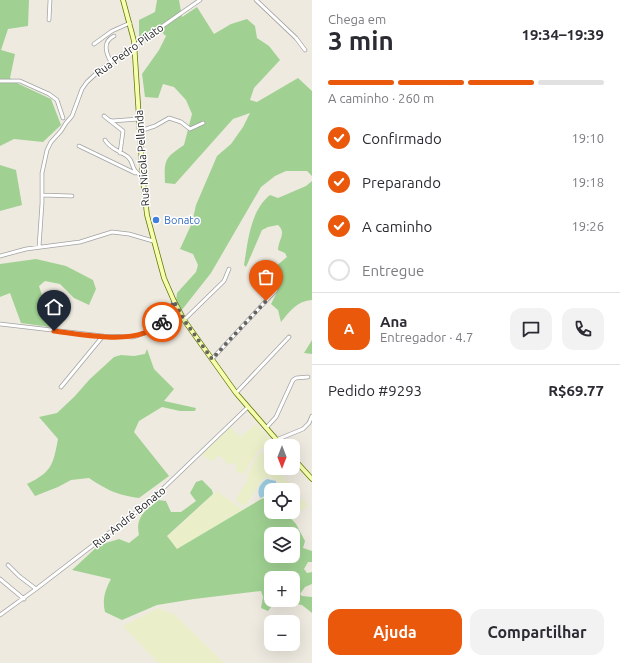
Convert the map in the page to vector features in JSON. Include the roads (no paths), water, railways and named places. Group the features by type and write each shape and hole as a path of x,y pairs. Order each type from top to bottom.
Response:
{"main road":[{"name":"Rua Nicola Pellanda","path":"123,0 135,45 143,177 147,215 164,278 184,320 236,392 275,439"},
{"path":"300,466 312,479"}],"street":[{"path":"49,20 50,0"},
{"name":"Rua Pedro Pilato","path":"39,247 43,164 49,144 72,116 78,97 87,82 111,62 200,0"},
{"path":"256,0 296,38 305,50"},
{"path":"94,44 112,31 130,23"},
{"path":"111,62 105,47 108,41 114,36"},
{"path":"0,81 23,82 49,94 57,100 64,118"},
{"path":"104,116 123,131 120,153"},
{"path":"140,131 155,126 169,118 181,122 190,129 203,123"},
{"path":"109,120 139,119"},
{"path":"105,140 111,147 129,158 135,172"},
{"path":"79,146 143,177"},
{"path":"42,195 72,196"},
{"path":"0,256 39,247 76,243 107,233 116,232 153,241"},
{"path":"184,320 224,281 229,269"},
{"path":"212,359 276,290"},
{"path":"168,318 174,301"},
{"path":"0,324 103,336 133,336 145,333 168,318 180,313"},
{"path":"61,387 103,336"},
{"path":"236,392 289,337"},
{"path":"266,428 276,417 293,380 296,378 308,377"},
{"name":"Rua André Bonato","path":"0,615 24,599 148,503 248,407"},
{"path":"278,439 303,429 309,423 312,416"},
{"path":"8,565 36,589"},
{"path":"0,579 24,599"}],"water":[{"path":"267,479 276,481 276,483 264,483 264,496 260,498 258,492 262,483"}],"place":[{"name":"Bonato","path":"156,220"}]}
